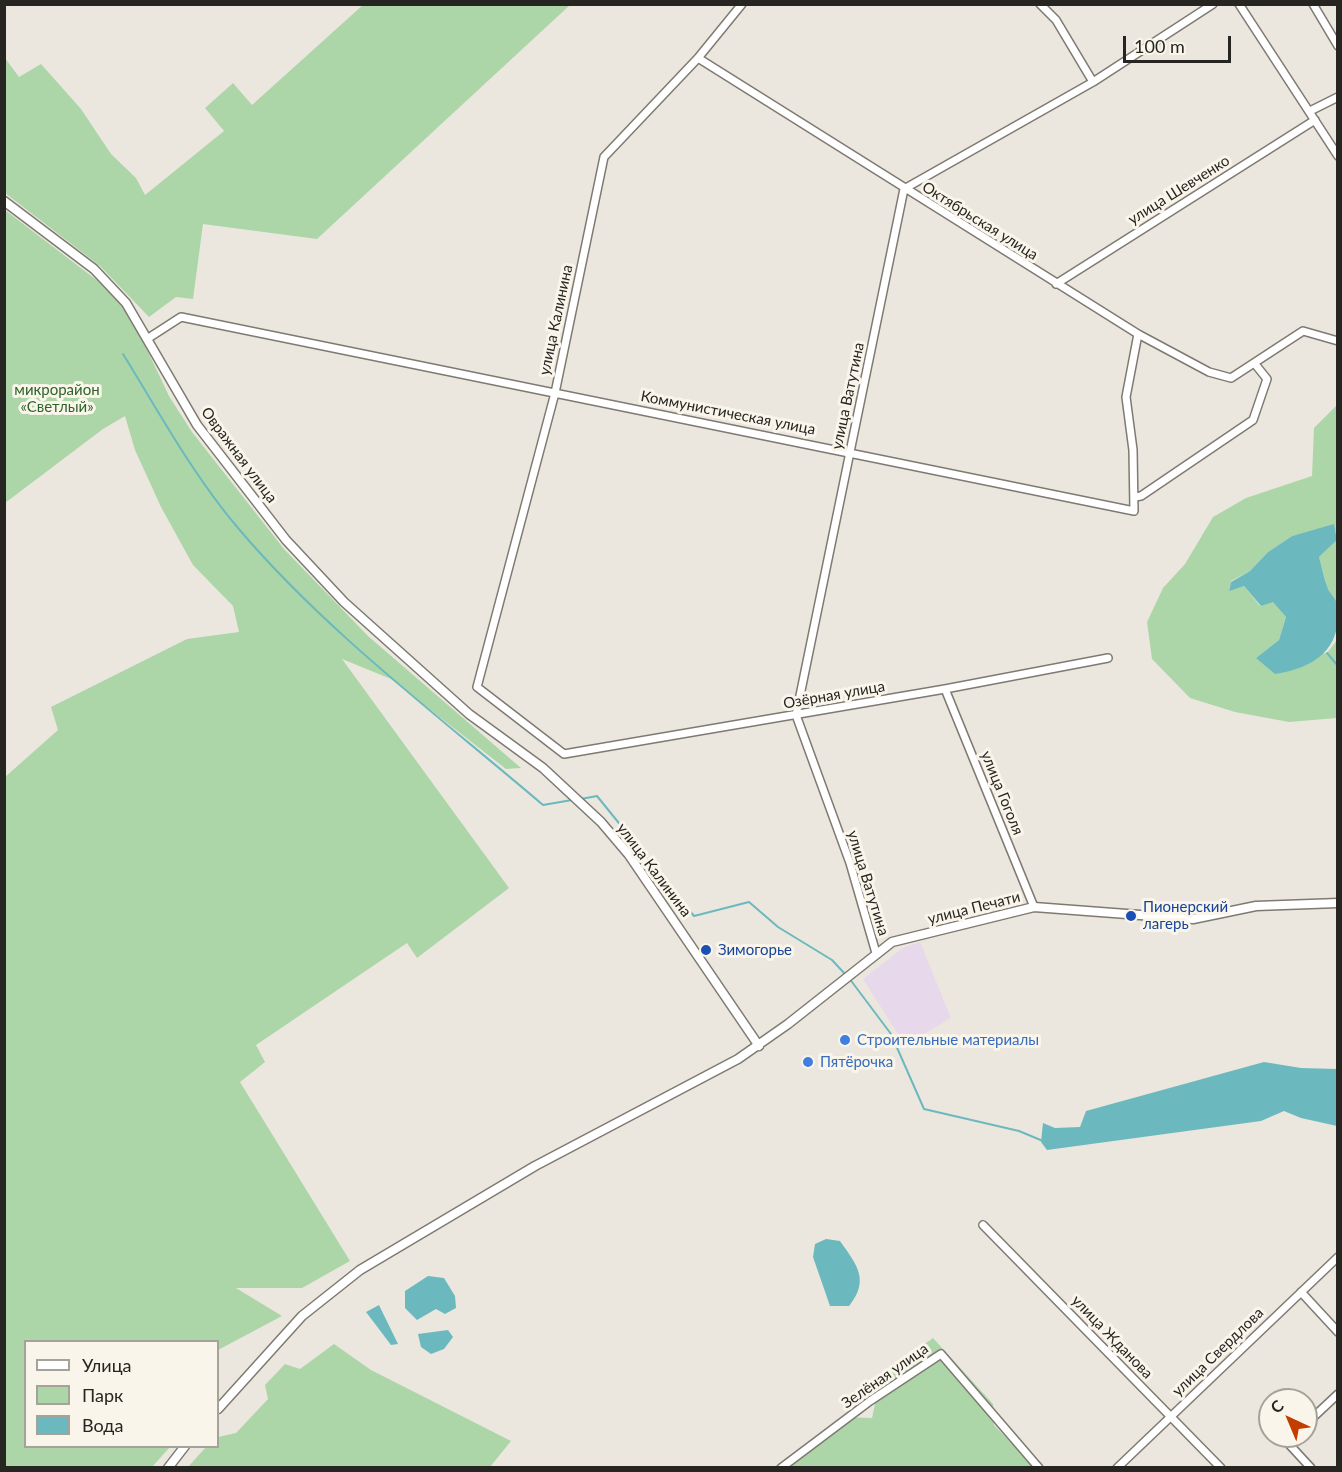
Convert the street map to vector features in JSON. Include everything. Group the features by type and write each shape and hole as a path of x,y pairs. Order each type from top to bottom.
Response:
{"street":[{"name":"улица Калинина","path":"564,754 477,687 555,393 604,157 698,58 742,4"},
{"path":"1040,4 1056,20 1093,82"},
{"path":"904,189 1093,82 1213,4"},
{"path":"1239,4 1338,156"},
{"path":"1313,4 1338,46"},
{"name":"Октябрьская улица","path":"698,58 1138,334 1209,372 1231,378 1255,364"},
{"path":"1310,111 1338,97"},
{"name":"улица Шевченко","path":"1056,284 1315,120"},
{"name":"улица Ватутина","path":"876,953 850,863 796,715 904,189"},
{"name":"Овражная улица","path":"4,201 94,269 126,303 197,425 286,540 344,602 469,714"},
{"name":"Коммунистическая улица","path":"147,339 181,317 850,451 1134,511 1135,497"},
{"path":"1138,334 1126,397 1133,450 1135,497 1141,496 1253,420 1267,379 1255,364 1303,331 1338,341"},
{"name":"Озёрная улица","path":"564,754 945,689 1108,658"},
{"name":"улица Гоголя","path":"945,689 1034,907"},
{"name":"улица Калинина","path":"469,714 543,768 601,822 629,855 759,1046"},
{"name":"улица Печати","path":"219,1408 302,1316 360,1270 517,1176 717,1071 759,1046 892,942 1034,907 1193,919 1257,906 1338,903"},
{"name":"улица Жданова","path":"983,1225 1221,1467"},
{"name":"улица Свердлова","path":"1117,1467 1338,1257"},
{"path":"1300,1292 1338,1332"},
{"name":"Зелёная улица","path":"781,1467 870,1401 941,1354 1039,1467"},
{"path":"1318,1413 1338,1394"},
{"path":"168,1467 183,1448"},
{"path":"1293,1448 1311,1467"}],"shaded area":[{"path":"920,942 951,1018 905,1045 863,979 903,948"}],"green space":[{"path":"364,4 570,5 317,239 203,224 193,299 176,297 149,317 100,266 5,193 5,58 19,77 41,64 81,109 111,154 136,178 145,195 224,131 205,108 233,83 252,105"},
{"name":"микрорайон «Светлый»","path":"5,210 124,301 169,396 192,432 284,549 368,636 521,768 506,769 391,679 342,659 509,888 417,958 407,943 256,1045 265,1062 240,1082 350,1261 302,1288 236,1288 282,1316 219,1349 219,1340 24,1340 24,1448 169,1448 152,1467 5,1467 5,777 58,730 51,707 187,639 239,632 233,606 193,565 161,507 135,450 125,416 103,429 5,503"},
{"path":"1337,405 1337,537 1334,525 1292,536 1268,552 1250,571 1231,581 1229,590 1244,586 1260,606 1273,601 1286,617 1279,640 1256,658 1327,653 1337,640 1337,718 1289,722 1235,712 1190,698 1152,659 1147,622 1163,588 1185,564 1213,517 1246,498 1312,476 1314,428"},
{"path":"1337,540 1337,605 1327,587 1319,557"},
{"path":"933,1338 993,1404 994,1425 1034,1467 773,1468 842,1417 872,1418 881,1375"},
{"path":"334,1344 371,1370 511,1441 490,1467 188,1467 205,1448 219,1448 219,1437 236,1433 268,1399 265,1385 285,1364 300,1369"}],"water":[{"path":"1334,524 1337,540 1319,557 1328,589 1338,605 1335,634 1330,645 1313,662 1275,674 1256,658 1279,640 1286,617 1273,602 1261,606 1244,586 1229,591 1231,582 1250,571 1268,552 1292,536"},
{"path":"1264,1062 1301,1068 1337,1069 1337,1126 1301,1118 1284,1111 1261,1121 1047,1150 1041,1142 1043,1123 1055,1128 1080,1127 1086,1111"},
{"path":"826,1239 840,1241 859,1273 859,1288 849,1306 830,1306 813,1257 815,1244"},
{"path":"428,1276 444,1278 455,1296 456,1308 445,1314 436,1309 417,1320 405,1308 405,1291"},
{"path":"379,1305 398,1344 391,1345 366,1312"},
{"path":"448,1330 453,1337 444,1349 431,1354 421,1347 418,1334"}],"waterway":[{"path":"123,354 206,487 238,528 308,602 384,672 543,805 572,800"},
{"path":"1327,653 1338,666"},
{"path":"581,799 597,796 694,916 749,902 778,927 832,960 845,974"},
{"path":"849,978 891,1034 924,1109 1019,1131 1043,1141"}],"place":[{"name":"Пионерский лагерь","path":"1131,916"},
{"name":"Зимогорье","path":"706,950"},
{"name":"Строительные материалы","path":"845,1040"},
{"name":"Пятёрочка","path":"808,1062"}]}
